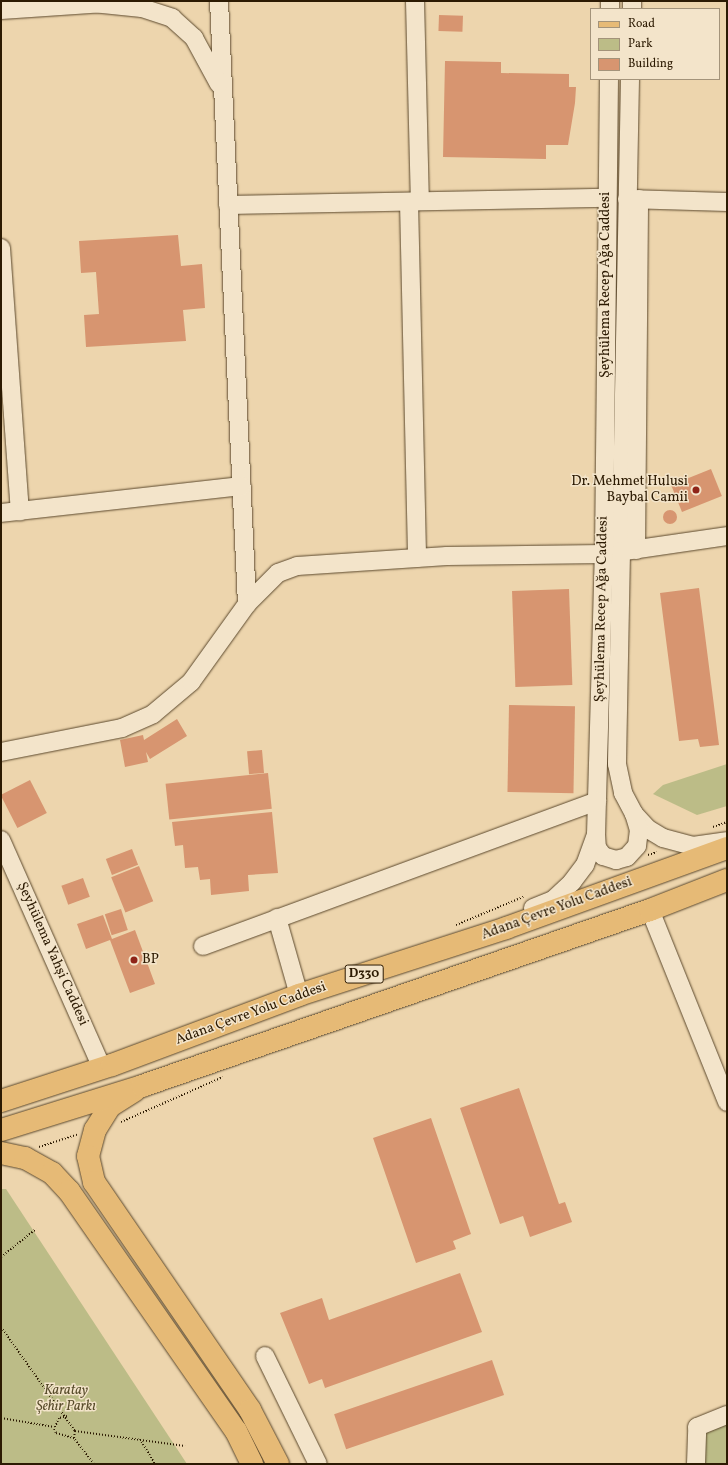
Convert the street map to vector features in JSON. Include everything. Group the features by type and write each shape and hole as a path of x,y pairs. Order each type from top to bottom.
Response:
{"main road":[{"name":"Adana Çevre Yolu Caddesi","path":"1,1100 102,1068 299,995 506,928 727,848"},
{"name":"D330","path":"1,1130 142,1086 650,910 727,880"},
{"path":"142,1086 110,1106 95,1130 88,1156 94,1182 250,1410 278,1464"},
{"path":"1,1153 25,1158 52,1173 69,1191 236,1431 252,1464"}],"street":[{"path":"1,10 93,2 136,1"},
{"path":"219,1 246,604"},
{"path":"415,1 417,558"},
{"path":"93,2 142,8 172,18 194,38 223,94"},
{"name":"Şeyhülema Recep Ağa Caddesi","path":"506,928 518,914 553,900 572,882 585,865 596,835 597,801 620,552 607,198 609,80"},
{"name":"Şeyhülema Recep Ağa Caddesi","path":"630,80 633,199 620,552 617,764 623,793 634,814 663,838 694,846 727,841"},
{"path":"228,205 607,198"},
{"path":"633,199 727,202"},
{"path":"1,248 20,511"},
{"path":"1,513 241,486"},
{"path":"1,752 122,728 153,714 191,682 246,604 278,574 297,566 417,558 620,552 727,536"},
{"path":"203,946 597,801"},
{"path":"596,835 597,848 603,856 616,860 627,857 637,846 639,830 634,814"},
{"name":"Şeyhülema Yahşi Caddesi","path":"1,840 102,1068"},
{"path":"650,910 727,1102"},
{"path":"277,918 299,995"},
{"path":"265,1356 318,1464"},
{"path":"696,1464 697,1428 727,1415"}],"path":[{"path":"1,1257 36,1229"},
{"path":"1,1326 67,1416 75,1431 74,1438"},
{"path":"67,1416 59,1418 54,1427 56,1433 74,1438 94,1464"},
{"path":"1,1418 54,1427"},
{"path":"75,1431 186,1446"},
{"path":"140,1439 154,1464"}],"green space":[{"path":"727,764 727,806 697,815 653,794 663,785"},
{"name":"Karatay Şehir Parkı","path":"1,1189 6,1189 187,1464 1,1464"},
{"path":"727,1421 727,1464 704,1464 704,1430"}],"building":[{"path":"439,15 463,16 462,32 438,31"},
{"path":"445,61 501,62 501,73 569,74 569,87 576,87 568,145 546,145 546,159 443,157"},
{"path":"178,235 181,266 202,264 205,308 183,310 186,341 86,347 84,315 99,314 96,272 81,273 79,241"},
{"name":"Dr. Mehmet Hulusi Baybal Camii","path":"711,469 722,496 682,512 671,485"},
{"path":"667,510 673,510 677,514 677,520 673,524 667,524 663,520 663,514"},
{"path":"699,588 719,745 700,747 698,739 679,741 660,593"},
{"path":"569,589 572,685 515,687 512,591"},
{"path":"509,705 575,706 573,793 507,792"},
{"path":"177,719 187,736 150,759 146,752 148,762 125,767 120,740 143,735 144,740"},
{"path":"262,750 264,773 249,774 247,751"},
{"path":"268,773 272,809 169,820 166,784"},
{"path":"30,780 47,813 17,828 1,795"},
{"path":"272,812 278,873 248,875 249,891 211,895 210,879 200,880 198,867 185,868 183,845 175,846 172,822"},
{"path":"132,849 138,865 112,875 106,859"},
{"path":"139,866 153,901 125,912 111,877"},
{"path":"83,878 90,897 68,905 61,886"},
{"path":"121,909 128,930 112,935 105,914"},
{"path":"103,915 112,939 135,930 155,984 130,993 110,940 86,949 77,924"},
{"path":"519,1088 559,1204 565,1202 572,1222 530,1237 523,1216 500,1224 460,1108"},
{"path":"431,1118 471,1234 453,1241 456,1249 416,1263 373,1138"},
{"path":"460,1273 482,1332 325,1388 322,1379 309,1384 280,1313 322,1298 329,1320"},
{"path":"492,1360 504,1395 346,1449 334,1414"}],"place":[{"name":"Dr. Mehmet Hulusi Baybal Camii","path":"696,490"},
{"name":"BP","path":"134,960"}]}
